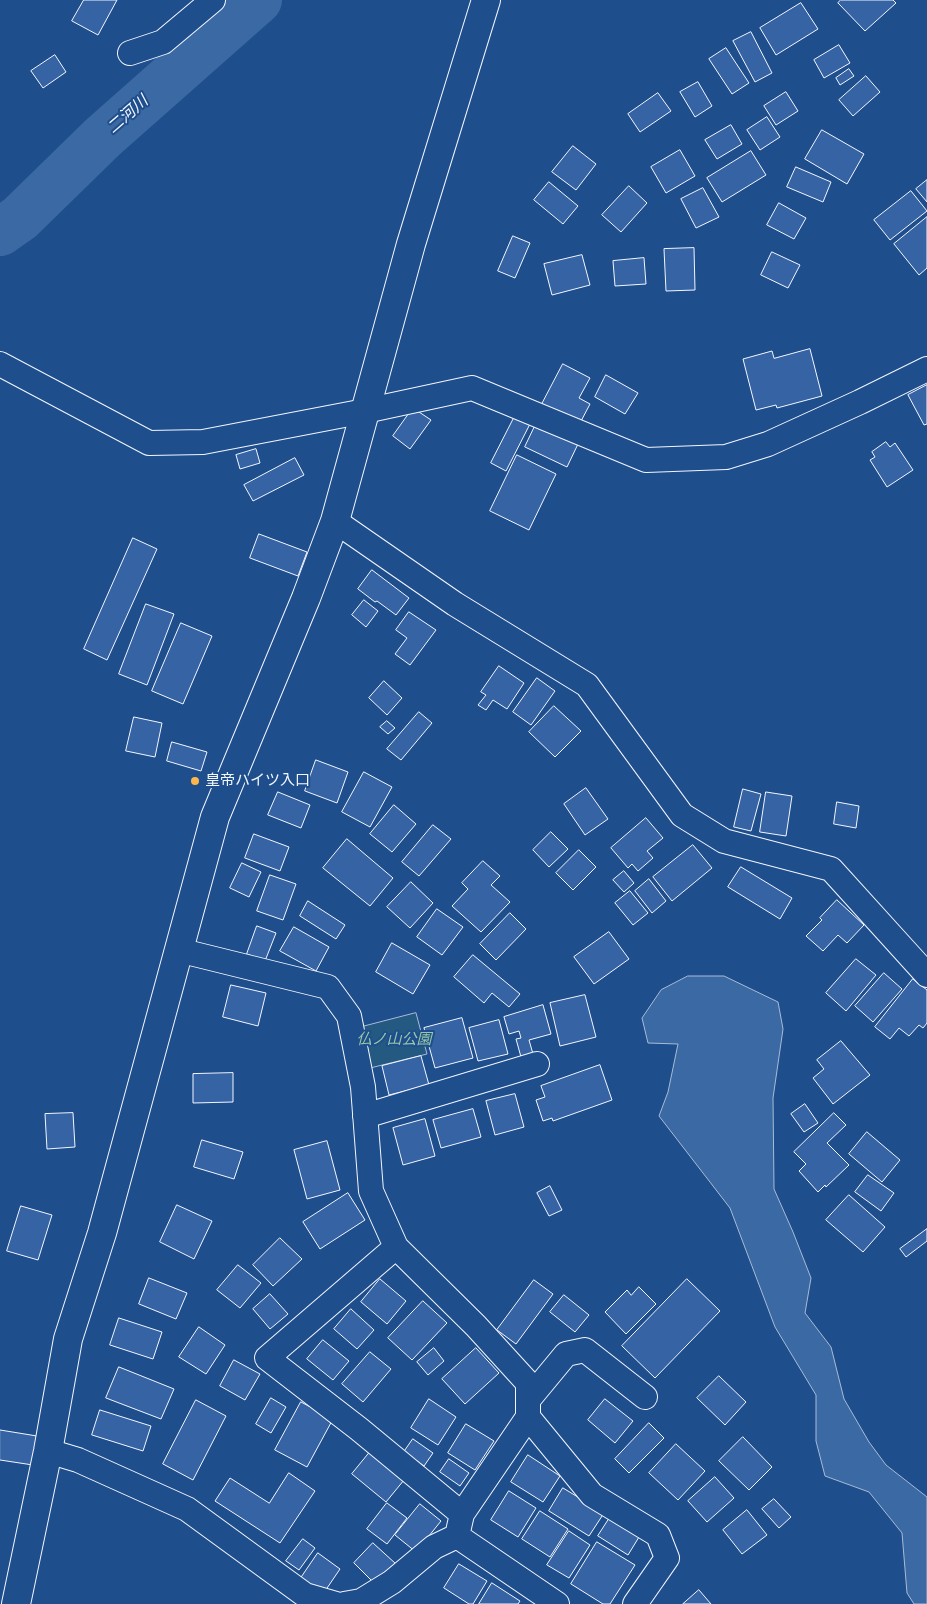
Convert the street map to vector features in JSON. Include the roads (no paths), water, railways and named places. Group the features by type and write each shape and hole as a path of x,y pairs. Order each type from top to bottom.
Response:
{"street":[{"path":"130,53 163,42 213,0"},
{"path":"16,1604 48,1451 68,1339 102,1233 215,817 306,598 335,521 411,244 486,0"},
{"path":"0,364 149,443 204,442 366,411 472,388 646,460 726,457 768,444 927,369"},
{"path":"335,521 455,604 587,685 682,815 724,841 831,869 927,975"},
{"path":"178,950 328,987 349,1016 363,1088 371,1191 396,1247 476,1326 528,1382 528,1408 541,1435 592,1495 658,1535 668,1558 635,1604"},
{"path":"365,1116 537,1064"},
{"path":"396,1247 267,1358 359,1429 459,1525 557,1604"},
{"path":"344,1604 361,1601 392,1582 459,1525 528,1408 566,1354 585,1350 645,1397"},
{"path":"48,1451 78,1460 187,1509 305,1595 336,1604"}],"waterway":[{"name":"二河川","path":"0,232 20,218 103,137 258,0"}],"place":[{"name":"皇帝ハイツ入口","path":"195,781"}],"park label":[{"name":"仏ノ山公園","path":"394,1040"}]}
